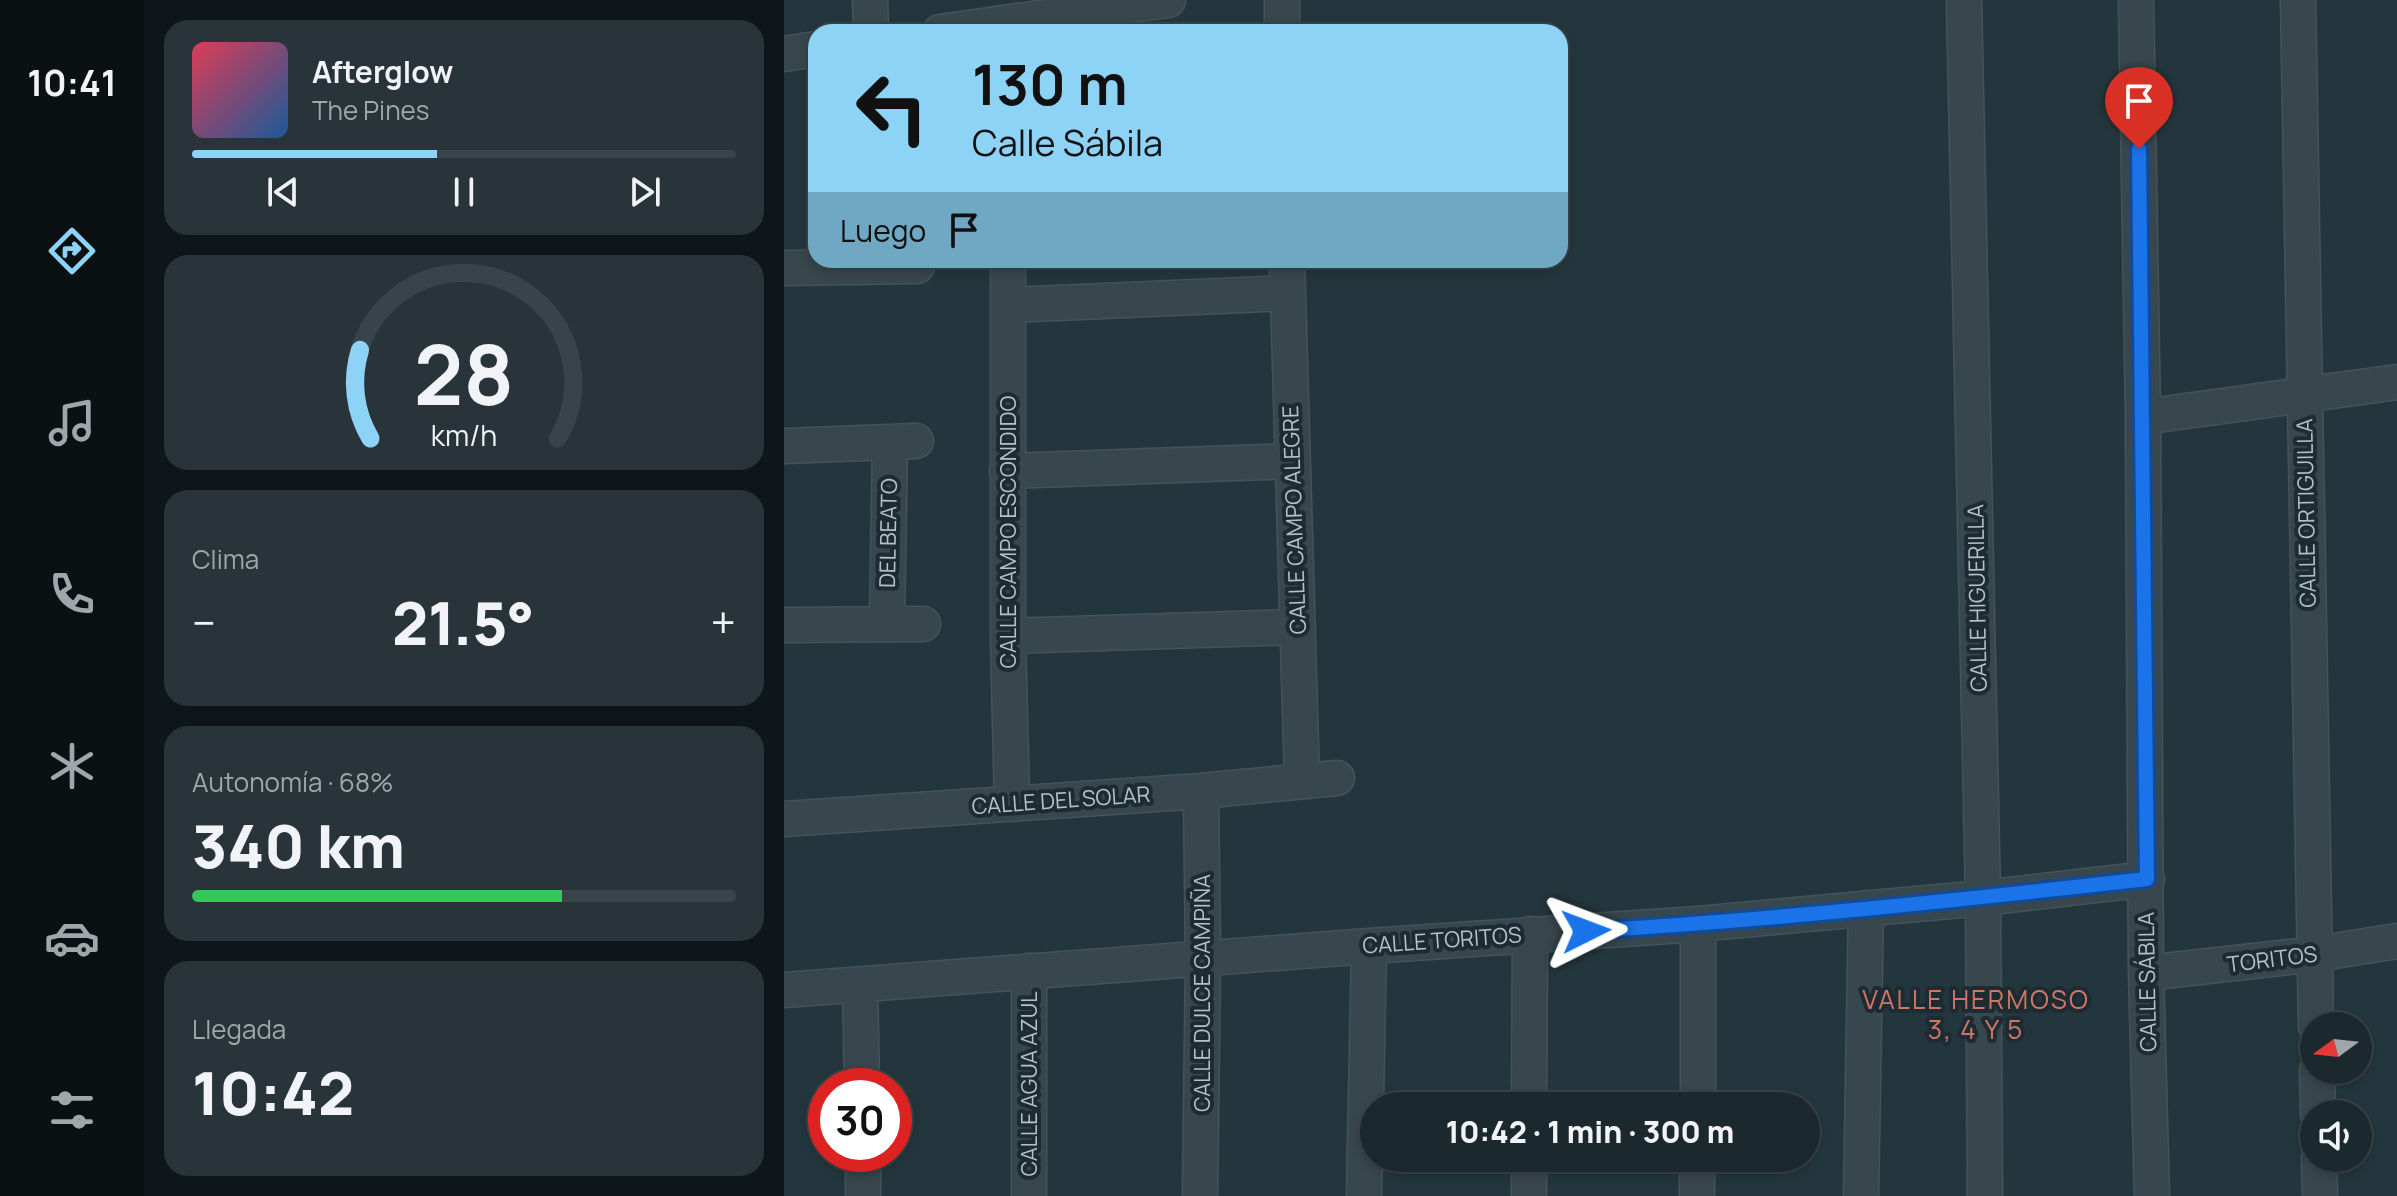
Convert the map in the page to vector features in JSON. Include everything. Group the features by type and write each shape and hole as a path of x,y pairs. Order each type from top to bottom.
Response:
{"street":[{"path":"870,0 871,24"},
{"path":"1013,24 1054,9 1168,0"},
{"path":"1282,0 1282,24"},
{"name":"CALLE HIGUERILLA","path":"1964,0 1983,898 1985,1196"},
{"name":"CALLE SÁBILA","path":"2136,0 2143,417 2146,973 2152,1196"},
{"name":"CALLE ORTIGUILLA","path":"2298,0 2316,1012"},
{"path":"784,54 808,50"},
{"path":"784,268 808,268"},
{"name":"CALLE CAMPO ESCONDIDO","path":"1008,268 1008,636 1012,804"},
{"path":"1008,305 1288,277"},
{"name":"CALLE CAMPO ALEGRE","path":"1288,277 1302,781"},
{"path":"2143,417 2397,382"},
{"name":"DEL BEATO","path":"784,446 903,442 887,623"},
{"path":"1007,471 1291,461"},
{"path":"784,625 923,624"},
{"path":"1008,636 1298,627"},
{"name":"CALLE DEL SOLAR","path":"784,819 1201,791 1337,778"},
{"name":"CALLE DULCE CAMPIÑA","path":"1200,1196 1203,959 1201,791"},
{"name":"CALLE TORITOS","path":"784,990 1698,924 1983,898 2147,879"},
{"path":"1861,1196 1866,908"},
{"path":"1698,924 1698,1092"},
{"path":"1529,1092 1530,934"},
{"name":"TORITOS","path":"2146,973 2315,954 2397,941"},
{"path":"1364,1196 1369,946"},
{"name":"CALLE AGUA AZUL","path":"1029,971 1029,1196"},
{"path":"860,985 862,1068"},
{"path":"863,1172 863,1196"},
{"path":"1529,1172 1529,1196"},
{"path":"1697,1172 1697,1196"},
{"path":"2319,1172 2320,1196"}],"district":[{"name":"VALLE HERMOSO 3, 4 Y 5","path":"1976,1015"}],"route":[{"path":"1586,931 1983,898 2147,879 2139,149"}]}
